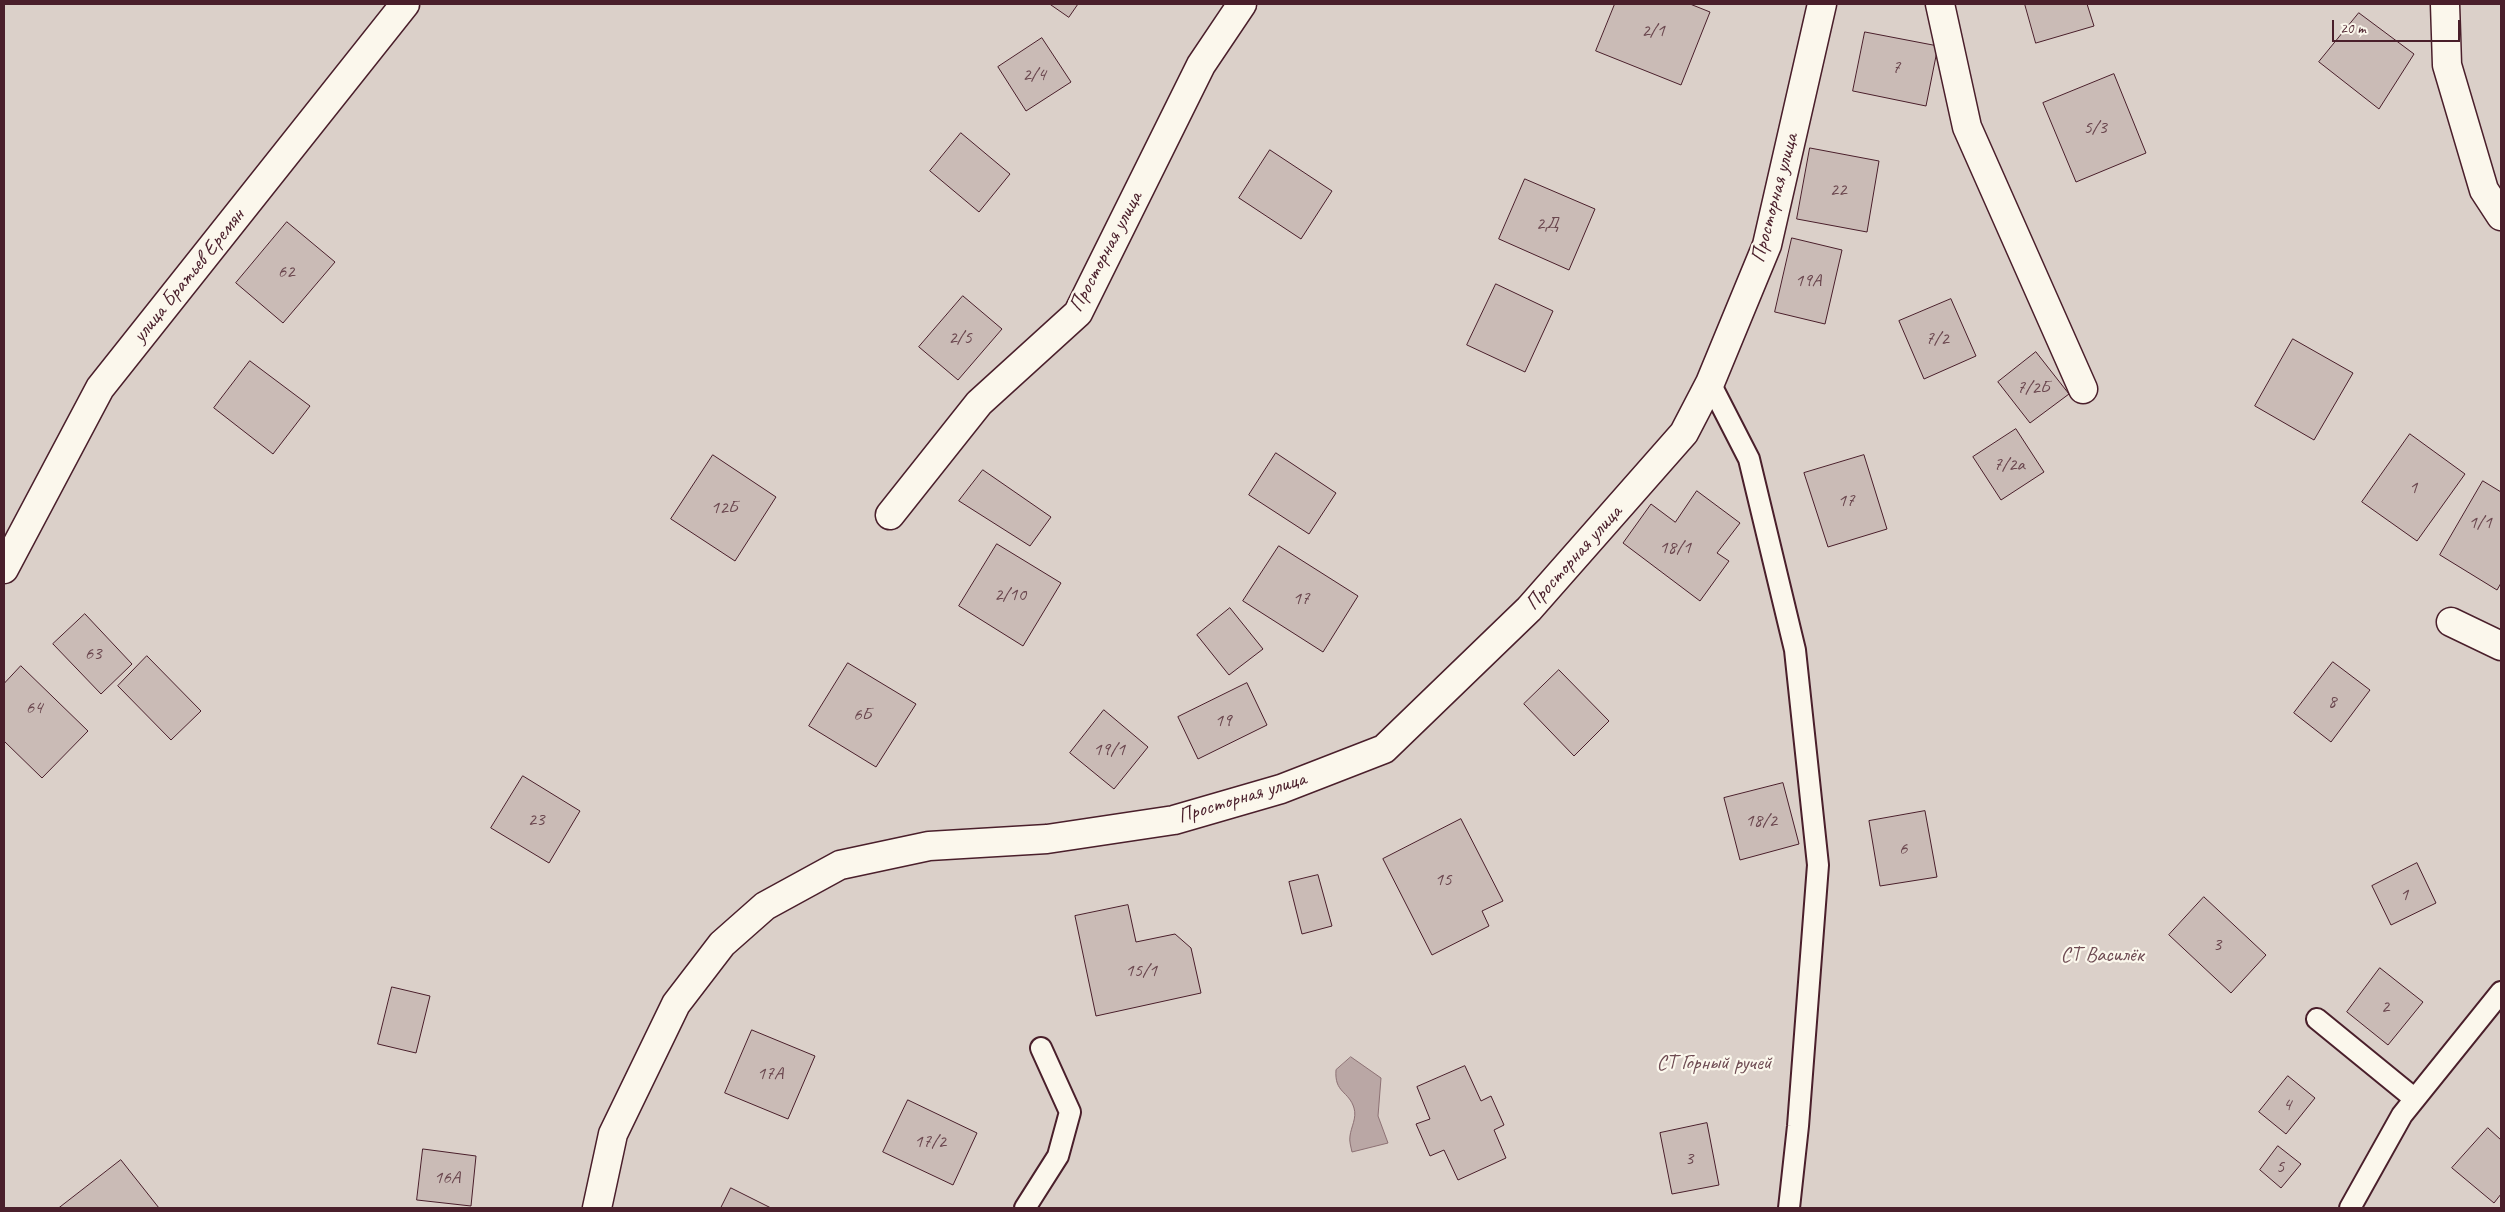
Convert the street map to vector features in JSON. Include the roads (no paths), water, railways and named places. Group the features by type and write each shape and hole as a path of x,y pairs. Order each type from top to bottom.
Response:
{"street":[{"name":"улица Братьев Еремян","path":"4,569 100,388 405,4"},
{"name":"Просторная улица","path":"890,515 979,403 1078,313 1201,65 1242,4"},
{"name":"Просторная улица","path":"597,1208 613,1134 676,1004 722,944 765,906 840,865 930,846 1046,839 1174,820 1281,789 1384,749 1529,609 1684,433 1710,383 1767,245 1822,4"},
{"path":"1940,4 1967,127 2083,389"},
{"path":"2445,4 2447,65 2484,190 2501,216"},
{"path":"2451,622 2501,646"}],"lane":[{"path":"1710,383 1749,459 1795,650 1818,865 1798,1126 1789,1208"},
{"path":"2350,1208 2402,1115 2501,992"},
{"path":"2317,1019 2415,1099"},
{"path":"1024,1208 1058,1156 1070,1112 1041,1048"}],"park label":[{"name":"СТ Василёк","path":"2102,955"},
{"name":"СТ Горный ручей","path":"1714,1063"}]}
